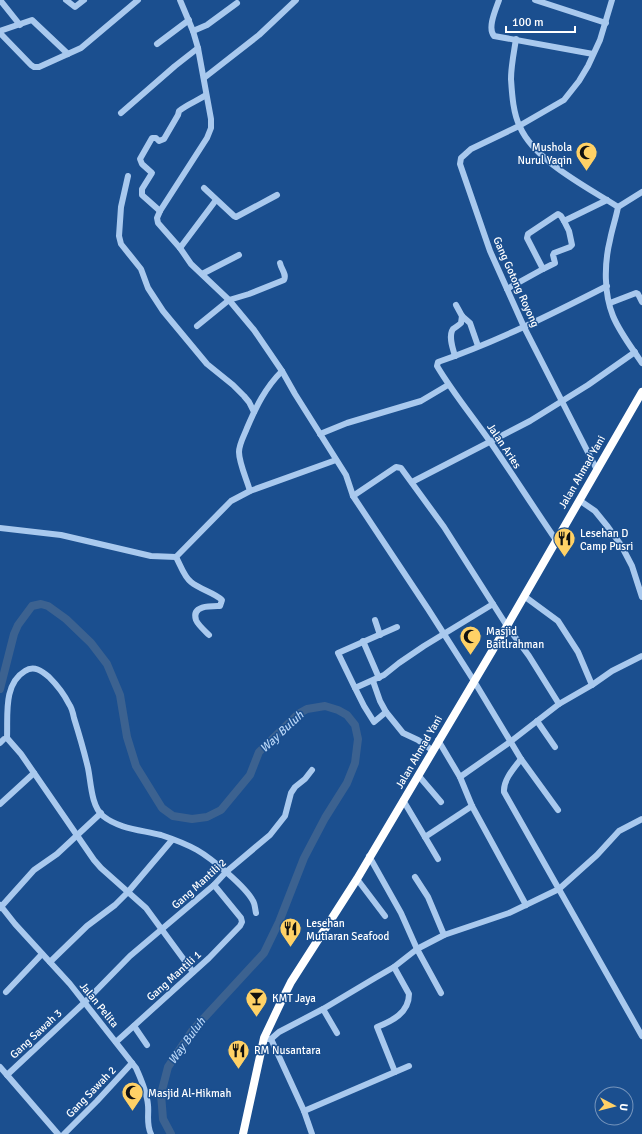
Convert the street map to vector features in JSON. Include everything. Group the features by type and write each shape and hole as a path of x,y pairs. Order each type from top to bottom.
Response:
{"highway":[{"name":"Jalan Ahmad Yani","path":"243,1134 267,1038 291,982 357,878 507,626 642,392"}],"street":[{"path":"0,0 20,25"},
{"path":"66,0 75,7 84,0"},
{"path":"68,54 32,20 0,32 34,67 39,67 68,54 81,48 138,0"},
{"path":"180,0 189,20 198,48 211,119 211,128 208,138 160,211 157,218 158,223 180,248 191,264 229,300 254,330 282,371 346,475 353,496 474,680 521,759 558,810"},
{"path":"204,78 259,35 296,0"},
{"path":"499,0 491,28 491,33 494,36 593,54"},
{"path":"535,0 606,23"},
{"path":"519,126 564,100 579,81 593,54 606,23 612,0"},
{"path":"193,31 207,25 237,2"},
{"path":"157,44 189,20"},
{"path":"516,39 511,78 515,112 519,126 525,137 532,147 550,163 618,208"},
{"path":"121,113 198,48"},
{"path":"160,211 142,195 142,189 152,173 142,164 140,159 152,138 156,138 159,141 164,139 179,111 206,95"},
{"name":"Gang Gotong Royong","path":"519,126 471,149 461,158 460,164 490,251 507,289 524,326 597,470"},
{"path":"128,176 121,207 119,236 121,244 141,269 148,288 163,311 207,364 244,396 252,406 254,412"},
{"path":"204,188 232,216 236,217 277,195"},
{"path":"642,192 618,208 609,241 607,262 607,286 612,314 642,363"},
{"path":"180,248 216,200"},
{"path":"564,221 607,200"},
{"path":"507,289 555,263 554,253 572,245 569,231 561,216 558,214 527,236 543,269"},
{"path":"202,274 239,255"},
{"path":"197,326 229,300 284,280 285,274 280,263"},
{"path":"462,316 461,323 452,332 452,347 455,356 524,326 607,286"},
{"path":"610,303 636,293 642,302"},
{"path":"456,304 462,316 470,323 478,346"},
{"path":"412,482 530,421 563,401 635,352"},
{"name":"Jalan Aries","path":"455,356 438,362 436,366 448,385 490,442 556,540"},
{"path":"250,491 239,451 254,412 262,396 273,380 282,371"},
{"path":"320,434 347,423 421,400 448,385"},
{"path":"0,528 61,535 152,556 176,557 231,501 250,491 336,460"},
{"path":"353,496 396,467 400,468 412,482 444,527 507,626 529,656 558,704"},
{"path":"579,500 595,511 620,545 632,566 642,597"},
{"path":"176,557 189,581 222,600 220,606 204,607 196,613 196,620 209,635"},
{"path":"524,596 558,621 578,652 592,685"},
{"path":"355,688 376,679 412,654 493,604"},
{"path":"374,620 380,635"},
{"path":"386,712 374,722 364,706 338,653 397,627"},
{"path":"363,641 376,679 380,701 386,712 403,733 418,740 432,750"},
{"path":"460,776 510,742 558,704 592,685 612,671 642,656"},
{"path":"193,972 146,908 101,868 21,754 7,738 10,690 17,677 26,670 34,668 43,672 55,684 70,705 88,767 92,794 101,813 108,819 122,826 162,836 197,850 240,884 253,901 256,913"},
{"path":"537,721 555,747"},
{"path":"0,743 7,738"},
{"path":"438,740 460,776 472,806 526,905"},
{"path":"521,759 510,773 504,786 504,792 642,1036"},
{"name":"Gang Mantili 2","path":"84,1003 130,956 162,930 214,885 226,872 270,835 285,816 291,793 312,770"},
{"path":"0,804 34,773"},
{"path":"418,774 441,802"},
{"path":"403,800 438,859"},
{"path":"425,838 472,806"},
{"path":"0,906 34,870 57,854 101,813"},
{"path":"312,1134 304,1111 267,1038 323,1009 394,967 417,949 444,935 478,924 526,905 559,889 597,854 619,831 642,819"},
{"path":"50,962 87,926 115,905 128,892 172,840"},
{"path":"369,856 401,914 417,949 441,993"},
{"path":"415,877 428,897 444,935"},
{"path":"357,878 385,916"},
{"name":"Gang Mantili 1","path":"116,1042 193,972 240,926 242,922 241,918 214,885"},
{"name":"Jalan Pelita","path":"0,906 70,984 132,1063 140,1076 147,1098 147,1123 150,1134"},
{"path":"6,992 42,954"},
{"path":"394,967 409,994 409,998 406,1007 395,1020 377,1027 395,1072"},
{"name":"Gang Sawah 3","path":"7,1075 84,1003"},
{"path":"323,1009 336,1033"},
{"path":"134,1026 147,1045"},
{"name":"Gang Sawah 2","path":"64,1134 132,1063"},
{"path":"304,1111 409,1066"},
{"path":"0,1067 58,1134"}],"waterway":[{"name":"Way Buluh","path":"0,689 14,634 18,625 32,606 41,604 48,606 66,619 91,643 107,664 120,695 127,737 136,766 162,808 173,816 192,819 207,817 221,810 250,775 259,752 298,714 307,709 325,706 338,710 347,715 355,725 358,739 355,763 347,783 325,818 304,858 279,922 264,953 192,1031 168,1067 161,1094 163,1119 171,1134"}],"place":[{"name":"Mushola Nurul Yaqin","path":"587,172"},
{"name":"Lesehan D Camp Pusri","path":"565,558"},
{"name":"Masjid Baitlrahman","path":"470,656"},
{"name":"Lesehan Mutiaran Seafood","path":"290,948"},
{"name":"KMT Jaya","path":"256,1018"},
{"name":"RM Nusantara","path":"238,1070"},
{"name":"Masjid Al-Hikmah","path":"133,1112"}]}
